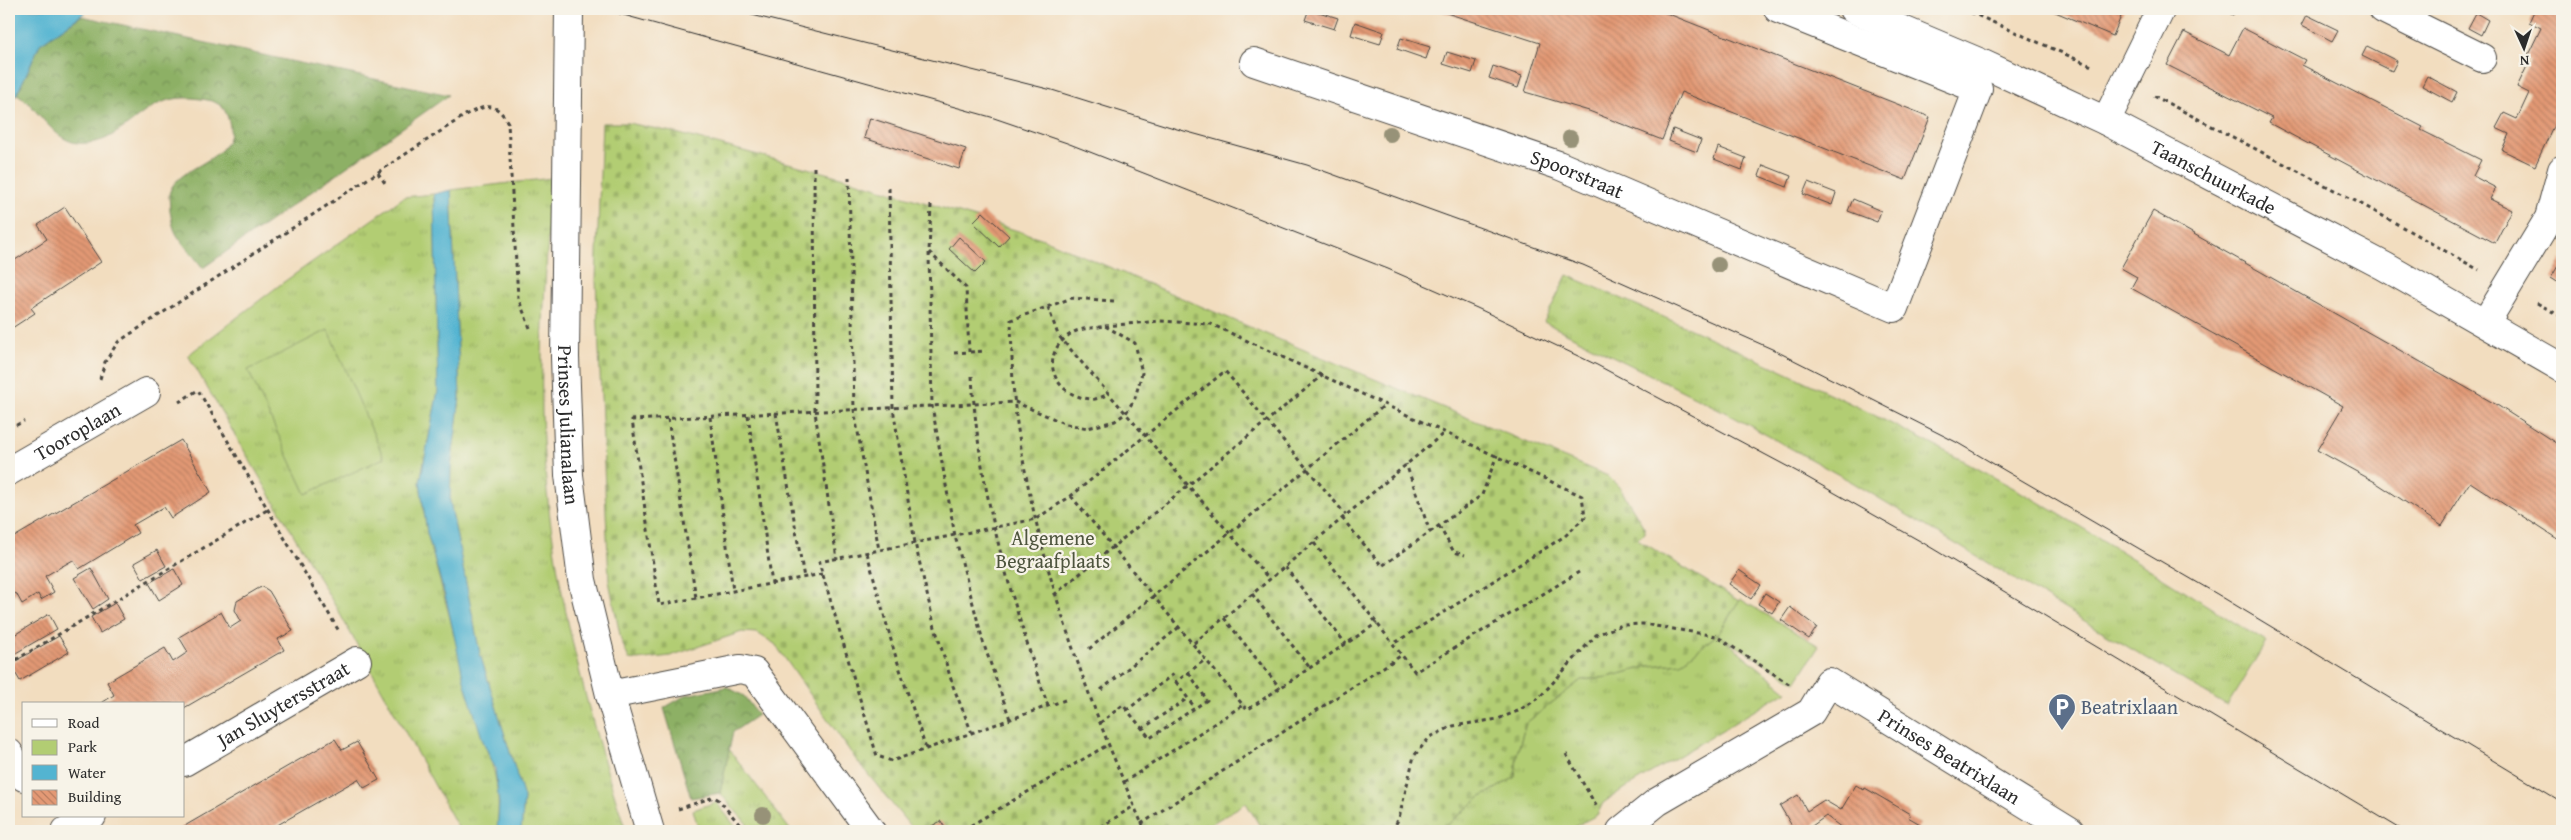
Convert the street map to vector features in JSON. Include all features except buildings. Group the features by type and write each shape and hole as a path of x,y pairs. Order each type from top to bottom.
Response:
{"street":[{"name":"Prinses Julianalaan","path":"569,9 564,358 569,475 582,580 610,695 648,825"},
{"name":"Spoorstraat","path":"1254,62 1558,166 1894,308 1978,89 1778,9"},
{"name":"Taanschuurkade","path":"1853,9 1981,63 2106,120 2376,261 2486,322 2562,368"},
{"path":"2106,120 2161,9"},
{"path":"2391,11 2482,58"},
{"path":"2486,322 2555,210 2562,170"},
{"name":"Tooroplaan","path":"9,471 146,392"},
{"name":"Jan Sluytersstraat","path":"185,761 357,661"},
{"path":"610,695 740,669 754,672 871,831"},
{"path":"1621,831 1656,802 1810,712 1823,692"},
{"name":"Prinses Beatrixlaan","path":"1823,692 2070,831"},
{"path":"9,753 22,774"},
{"path":"50,818 58,831"},
{"path":"66,831 89,818"}],"path":[{"path":"1963,9 2126,81 2365,206 2562,317"},
{"path":"111,413 99,380 105,362 118,342 467,114 484,107 494,107 502,113 508,123 518,298 532,332 564,358"},
{"path":"814,167 815,412 837,559"},
{"path":"378,173 387,186"},
{"path":"849,177 854,410 879,550"},
{"path":"889,188 889,280 893,408 914,543 952,686 972,733"},
{"path":"931,205 929,252 932,406 955,536 984,645 1010,719"},
{"path":"929,252 966,288 969,352"},
{"path":"1114,300 1072,298 1011,320 1015,402 1024,466 1054,595 1108,744 1144,831"},
{"path":"1048,306 1058,335 1189,484 1228,534 1270,580"},
{"path":"1110,394 1092,400 1072,394 1059,385 1053,372 1052,356 1063,341 1075,331 1160,321 1210,324 1497,455 1582,496 1585,517 1560,540 1393,644"},
{"path":"822,574 659,605 632,420 1015,402 1066,424 1088,428 1115,421 1126,413 1135,398 1142,373 1135,343 1105,326"},
{"path":"954,353 986,351"},
{"path":"1065,700 892,761 877,756 819,562 1036,520 1071,496 1146,437 1225,371 1346,515"},
{"path":"1054,595 1323,375"},
{"path":"972,376 974,404 993,528 1025,639 1048,706"},
{"path":"146,392 159,414 198,390 357,661"},
{"path":"1089,649 1386,404"},
{"path":"776,413 804,578"},
{"path":"748,415 772,584"},
{"path":"710,417 733,591"},
{"path":"668,419 696,598"},
{"path":"1194,643 1445,432"},
{"path":"1342,518 1382,566 1482,496 1497,455"},
{"path":"1406,464 1430,532"},
{"path":"1071,496 1178,628 1194,643 1247,710 1377,623"},
{"path":"9,664 267,510"},
{"path":"1439,526 1454,552 1465,555"},
{"path":"1314,543 1415,672 1579,572"},
{"path":"867,553 894,651 926,749"},
{"path":"1285,567 1346,644"},
{"path":"1252,594 1310,668"},
{"path":"1224,618 1280,688"},
{"path":"1392,831 1399,818 1414,756 1430,737 1453,726 1498,720 1518,711 1539,698 1596,635 1622,625 1643,624 1716,636 1823,692"},
{"path":"1102,690 1178,628"},
{"path":"1141,824 1402,655"},
{"path":"1176,682 1206,659"},
{"path":"1100,723 1123,705 1150,738 1207,700 1189,673"},
{"path":"1127,710 1172,675 1195,708"},
{"path":"1142,729 1188,698"},
{"path":"1124,782 1243,705"},
{"path":"961,831 1108,744"},
{"path":"1566,754 1601,814"},
{"path":"648,825 714,797 719,800 745,831"},
{"path":"1094,831 1134,806"},
{"path":"968,826 971,831"}],"green space":[{"path":"81,16 449,95 203,268 183,244 173,226 169,195 174,184 184,175 219,152 227,142 230,129 226,113 222,107 205,99 171,99 150,109 107,138 96,142 78,143 69,141 53,130 17,94 40,44"},
{"name":"Algemene Begraafplaats","path":"602,123 628,123 672,132 848,179 1041,238 1608,476 1620,488 1645,529 1645,533 1637,539 1739,601 1718,634 1681,663 1649,666 1608,677 1581,680 1526,723 1517,753 1515,777 1478,799 1440,831 1263,831 1246,803 1199,831 914,831 854,757 775,644 757,633 742,632 670,656 637,660 629,659 621,640 609,581 596,280"},
{"path":"552,178 542,354 542,413 550,520 558,573 581,677 626,831 521,831 524,798 480,654 450,502 451,468 460,397 451,190"},
{"path":"434,194 438,391 420,482 427,533 483,741 495,775 498,795 497,831 460,831 340,614 188,355 281,284 404,197"},
{"path":"1567,275 1796,377 1964,461 2082,527 2266,642 2227,706 1852,482 1721,410 1544,322"},
{"path":"328,330 384,458 306,494 248,370"},
{"path":"1740,599 1819,646 1796,682 1718,635"},
{"path":"1718,634 1787,691 1619,792 1603,803 1597,815 1566,831 1440,831 1478,799 1515,777 1517,753 1526,723 1581,680 1608,677 1649,666 1681,663"},
{"path":"727,687 744,696 758,715 733,732 720,793 691,798 664,708 686,695"},
{"path":"729,749 791,831 753,831 720,793"},
{"path":"716,802 739,831 699,831 693,810"}],"water":[{"path":"9,9 90,9 40,44 17,94 9,103"},
{"path":"451,190 460,397 451,468 450,502 480,654 524,798 521,831 497,831 499,804 495,768 483,741 464,681 447,603 427,533 420,482 438,391 434,194"}],"tram line":[{"path":"602,9 991,117 1067,143 1388,269 1477,308 1597,365 1796,471 1920,541 2404,831"},
{"path":"728,9 1052,90 1177,129 1307,165 1583,265 1772,349 1956,442 2217,594 2562,802"}],"place":[{"name":"Beatrixlaan","path":"2062,731"}]}
